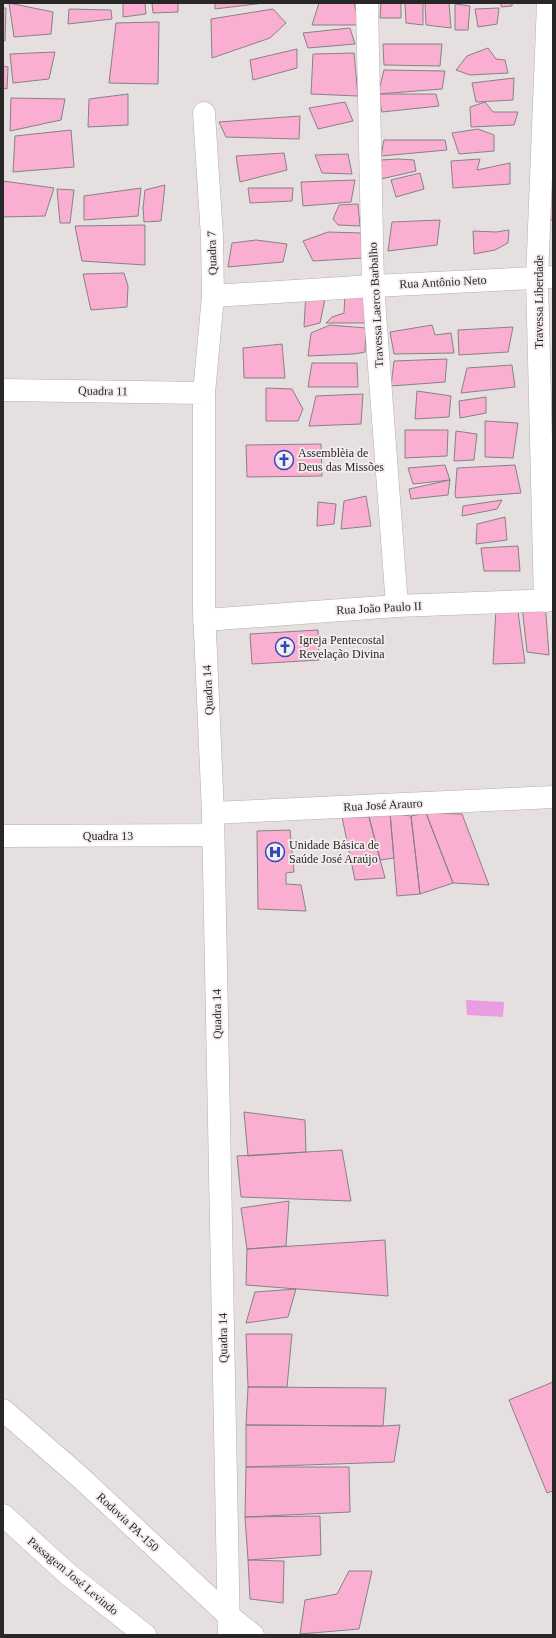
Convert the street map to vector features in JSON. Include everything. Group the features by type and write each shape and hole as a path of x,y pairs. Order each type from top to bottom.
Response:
{"street":[{"name":"Travessa Laerco Barbalho","path":"367,3 373,286 397,606"},
{"name":"Travessa Liberdade","path":"548,3 545,277 549,601"},
{"name":"Quadra 7","path":"204,113 212,237 213,296 204,393"},
{"name":"Rua Antônio Neto","path":"213,296 545,277"},
{"name":"Quadra 11","path":"3,390 204,393"},
{"name":"Quadra 14","path":"204,393 204,620 213,812 229,1626"},
{"name":"Rua João Paulo II","path":"204,620 397,606 549,601"},
{"name":"Rua José Arauro","path":"213,812 553,797"},
{"name":"Quadra 13","path":"3,836 213,835"},
{"name":"Rodovia PA-150","path":"3,1410 80,1478 229,1626 253,1635"},
{"name":"Passagem José Levindo","path":"3,1515 70,1575 145,1635"}],"shaded area":[{"path":"466,1000 504,1002 503,1017 467,1015"}],"building":[{"path":"9,3 53,12 51,34 14,37"},
{"path":"123,3 145,3 146,14 123,17"},
{"path":"152,3 178,3 178,12 153,13"},
{"path":"215,3 264,3 215,9"},
{"path":"319,3 354,3 360,25 312,25"},
{"path":"381,3 401,3 401,18 380,18"},
{"path":"405,3 423,3 423,25 406,23"},
{"path":"425,3 449,3 451,28 426,25"},
{"path":"501,3 512,3 512,6 501,7"},
{"path":"455,4 470,6 468,30 455,30"},
{"path":"3,8 6,8 5,41 3,41"},
{"path":"499,8 497,24 478,27 475,9"},
{"path":"69,9 111,10 112,19 68,24"},
{"path":"273,9 286,23 270,38 212,58 211,19"},
{"path":"159,22 158,84 109,83 116,23"},
{"path":"350,28 355,44 308,48 303,33"},
{"path":"383,44 442,44 440,66 384,65"},
{"path":"488,48 496,59 505,60 508,73 470,75 456,70 467,56"},
{"path":"297,49 297,68 253,80 250,60"},
{"path":"55,52 49,79 13,83 10,54"},
{"path":"354,53 358,96 311,94 313,54"},
{"path":"3,66 8,67 7,89 3,88"},
{"path":"384,70 445,71 442,89 378,94"},
{"path":"514,78 513,100 476,102 472,83"},
{"path":"128,94 128,125 88,127 89,99"},
{"path":"378,94 436,94 439,106 382,112"},
{"path":"11,98 65,99 61,120 10,131"},
{"path":"345,102 353,121 318,129 309,108"},
{"path":"485,102 493,112 518,112 514,125 471,127 470,107"},
{"path":"300,116 299,139 226,137 219,122"},
{"path":"478,129 494,135 494,151 459,154 452,133"},
{"path":"71,130 74,167 13,172 15,136"},
{"path":"384,140 445,140 447,150 381,156"},
{"path":"284,153 287,170 240,182 236,156"},
{"path":"348,154 352,174 322,173 315,155"},
{"path":"480,159 477,170 510,163 510,184 453,188 451,161"},
{"path":"381,160 414,160 416,171 381,179"},
{"path":"420,173 424,189 396,197 391,180"},
{"path":"355,180 351,202 303,206 301,182"},
{"path":"3,181 54,188 45,216 3,217"},
{"path":"165,185 161,221 144,222 143,208 145,190"},
{"path":"141,188 138,216 84,220 84,196"},
{"path":"248,188 293,188 292,201 250,203"},
{"path":"57,189 74,190 70,223 60,223"},
{"path":"548,195 553,195 553,220 550,220"},
{"path":"358,204 360,226 338,225 333,219 339,205"},
{"path":"440,220 437,245 388,251 392,222"},
{"path":"145,225 145,265 82,261 75,226"},
{"path":"509,230 508,243 495,250 474,254 473,231 496,232"},
{"path":"328,232 361,233 363,258 313,261 303,241"},
{"path":"256,240 287,244 283,262 228,267 232,243"},
{"path":"124,273 128,286 127,307 91,310 83,274"},
{"path":"306,291 326,294 320,323 304,327"},
{"path":"345,292 368,294 365,323 326,323 332,317 344,313"},
{"path":"330,325 366,328 365,352 354,354 308,356 311,333"},
{"path":"432,325 435,335 451,333 454,353 394,354 390,332"},
{"path":"513,327 508,352 459,355 458,330"},
{"path":"282,344 285,378 244,378 243,348"},
{"path":"447,359 445,382 391,386 394,361"},
{"path":"312,363 357,363 358,387 308,387"},
{"path":"512,365 515,387 461,393 467,368"},
{"path":"266,388 292,389 303,409 298,421 266,421"},
{"path":"417,391 451,396 449,417 415,419"},
{"path":"363,394 361,424 309,426 316,396"},
{"path":"486,397 486,413 460,418 459,401"},
{"path":"485,421 518,423 513,458 485,457"},
{"path":"405,430 448,430 447,456 405,458"},
{"path":"456,431 477,434 474,460 454,461"},
{"name":"Assemblèia de Deus das Missões","path":"321,444 322,476 247,477 246,445"},
{"path":"445,465 450,480 413,484 408,468"},
{"path":"515,465 521,493 456,498 457,468"},
{"path":"450,480 448,495 411,499 409,489"},
{"path":"366,496 371,526 341,529 344,501"},
{"path":"502,500 497,509 462,516 463,506"},
{"path":"318,502 336,504 334,524 317,526"},
{"path":"505,517 507,540 476,544 477,524"},
{"path":"518,546 520,571 484,571 481,548"},
{"path":"545,601 549,655 527,652 522,606"},
{"path":"496,609 518,612 525,663 493,664"},
{"name":"Igreja Pentecostal Revelação Divina","path":"318,630 319,660 252,664 250,634"},
{"path":"390,813 394,858 380,860 369,817"},
{"path":"390,813 411,816 420,894 397,896"},
{"path":"426,813 453,883 420,894 411,816"},
{"path":"426,813 462,814 489,885 453,883"},
{"path":"342,817 369,817 385,878 355,880"},
{"name":"Unidade Básica de Saúde José Araújo","path":"290,830 294,872 286,873 286,884 301,885 306,911 258,909 257,831"},
{"path":"244,1112 305,1120 306,1152 248,1156"},
{"path":"342,1150 351,1201 241,1197 237,1156"},
{"path":"289,1201 286,1246 247,1249 241,1208"},
{"path":"385,1240 388,1296 246,1285 247,1249"},
{"path":"296,1289 288,1317 246,1323 255,1292"},
{"path":"246,1334 292,1334 287,1387 248,1387"},
{"path":"553,1382 553,1491 547,1493 509,1400"},
{"path":"248,1387 386,1388 383,1426 246,1425"},
{"path":"246,1425 400,1425 394,1462 246,1467"},
{"path":"246,1467 349,1467 350,1512 245,1517"},
{"path":"320,1516 321,1555 248,1560 245,1517"},
{"path":"248,1560 284,1561 283,1603 250,1599"},
{"path":"349,1571 372,1571 359,1629 300,1634 305,1600 337,1594"}],"place":[{"name":"Assemblèia de Deus das Missões","path":"284,460"},
{"name":"Igreja Pentecostal Revelação Divina","path":"285,647"},
{"name":"Unidade Básica de Saúde José Araújo","path":"275,852"}]}
